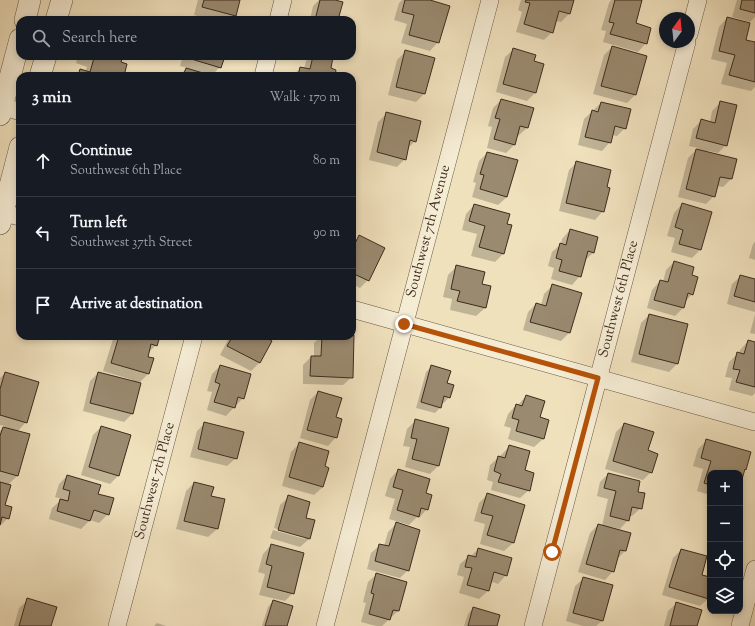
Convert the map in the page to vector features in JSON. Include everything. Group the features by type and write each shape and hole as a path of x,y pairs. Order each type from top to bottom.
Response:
{"street":[{"path":"26,16 30,0"},
{"path":"57,16 62,0"},
{"path":"279,16 283,0"},
{"name":"Southwest 7th Avenue","path":"325,626 490,0"},
{"path":"695,12 698,0"},
{"name":"Southwest 6th Place","path":"533,626 685,48"},
{"path":"6,110 16,59"},
{"path":"41,72 45,60"},
{"path":"264,72 267,60"},
{"path":"8,218 16,171"},
{"path":"356,310 755,422"},
{"name":"Southwest 7th Place","path":"117,626 193,340"},
{"path":"740,626 755,569"}],"building":[{"path":"204,0 240,0 236,16 202,7"},
{"path":"320,0 335,0 343,2 339,16 316,16"},
{"path":"405,0 430,0 450,6 439,43 409,35 414,15 402,12"},
{"path":"526,0 574,0 570,14 559,11 553,33 524,24 530,3 525,2"},
{"path":"615,0 642,0 636,23 651,28 647,44 610,34 614,23 609,22"},
{"path":"742,0 755,0 755,13 740,9"},
{"path":"727,17 750,23 746,40 755,42 755,82 729,75 735,55 719,51"},
{"path":"612,46 647,56 636,95 601,86"},
{"path":"513,48 536,55 534,61 544,64 536,93 503,84"},
{"path":"405,50 435,58 425,94 396,87"},
{"path":"93,60 122,60 121,62 127,64 125,72 90,72"},
{"path":"195,60 224,60 221,68"},
{"path":"312,60 332,60 331,68 336,70 336,72 299,72 300,67 310,69"},
{"path":"186,68 200,72 184,72"},
{"path":"80,69 90,72 79,72"},
{"path":"501,99 534,108 528,128 520,126 515,145 494,139 500,119 495,118"},
{"path":"720,101 737,105 727,146 696,138 701,119 715,123"},
{"path":"601,102 631,109 626,129 615,126 611,143 585,137 592,110 598,112"},
{"path":"386,112 421,121 416,142 410,140 406,160 377,152"},
{"path":"696,149 737,159 732,179 720,177 715,197 686,189"},
{"path":"487,152 518,160 507,197 480,189 484,175 480,174"},
{"path":"576,161 611,170 607,187 610,188 604,212 566,203"},
{"path":"682,203 712,212 701,250 679,244 683,230 675,227"},
{"path":"474,204 510,214 507,224 512,225 504,254 479,247 485,226 469,221"},
{"path":"570,229 598,237 594,253 588,251 581,277 559,271 562,260 556,258 560,243 566,245"},
{"path":"359,235 385,248 369,281 356,275 356,241"},
{"path":"674,261 694,267 692,275 698,277 693,295 688,293 684,308 654,300 660,280 668,282"},
{"path":"456,265 485,272 482,284 491,286 486,308 457,301 460,291 451,289"},
{"path":"740,275 755,279 755,302 734,296"},
{"path":"552,284 582,293 570,333 530,322 536,303 546,306"},
{"path":"649,314 688,324 678,364 639,354"},
{"path":"118,340 159,340 157,346 151,344 148,357 154,358 149,374 111,363"},
{"path":"231,340 272,341 260,363 227,346"},
{"path":"322,340 354,340 353,378 310,376 311,356 321,356"},
{"path":"748,340 755,342 755,387 736,382 740,370 733,369 737,352 744,354"},
{"path":"220,365 251,374 244,399 238,397 235,408 214,402 220,384 215,382"},
{"path":"431,365 451,371 447,383 454,385 450,398 444,396 441,408 421,402"},
{"path":"5,372 39,382 27,423 0,415 0,389"},
{"path":"98,372 141,383 133,414 90,403"},
{"path":"318,391 342,398 336,417 342,419 337,438 307,430"},
{"path":"526,395 545,401 540,417 549,420 544,439 516,431 519,420 512,418 516,404 522,406"},
{"path":"415,419 449,428 439,466 412,459 417,439 411,438"},
{"path":"204,422 244,432 237,459 198,449"},
{"path":"624,423 654,432 648,450 658,454 652,473 613,461"},
{"path":"101,426 131,435 119,476 89,467"},
{"path":"3,427 30,434 18,476 0,471 0,436"},
{"path":"706,439 751,452 743,476 743,470 708,470 711,461 701,458"},
{"path":"299,442 329,451 325,466 329,468 323,487 289,477"},
{"path":"509,445 530,451 525,470 534,473 530,491 498,482 501,474 494,471 498,456 505,458"},
{"path":"398,469 430,479 426,493 432,495 428,510 421,508 419,517 397,510 403,490 393,487"},
{"path":"608,473 640,481 638,492 645,493 642,509 632,507 629,521 610,516 616,491 604,488"},
{"path":"707,474 707,484 704,483"},
{"path":"67,475 101,485 98,494 114,498 109,515 94,510 90,521 57,511 60,499 68,501 70,491 63,489"},
{"path":"0,482 11,485 5,505 12,507 9,519 2,517 0,525"},
{"path":"194,482 214,487 211,496 225,499 218,529 184,521"},
{"path":"487,493 525,505 514,543 487,535 493,516 481,513"},
{"path":"288,495 310,502 306,518 315,520 310,539 278,530"},
{"path":"396,522 420,530 409,571 375,561 379,544 389,546"},
{"path":"598,524 631,533 626,551 620,550 614,572 586,564"},
{"path":"271,544 304,553 294,594 267,587 272,566 266,564"},
{"path":"478,548 512,558 507,576 494,572 489,591 467,585 472,568 465,567 468,555 476,557"},
{"path":"681,549 707,556 702,575 707,576 707,598 669,587"},
{"path":"376,573 407,582 399,611 393,610 390,620 369,614 374,594 371,593"},
{"path":"583,577 613,585 603,621 573,613"},
{"path":"27,598 57,607 51,626 19,626"},
{"path":"273,600 293,606 287,626 265,626"},
{"path":"676,602 702,610 697,626 670,626"},
{"path":"473,607 500,615 497,626 468,626"}],"route":[{"path":"404,324 598,378 552,552"}]}
